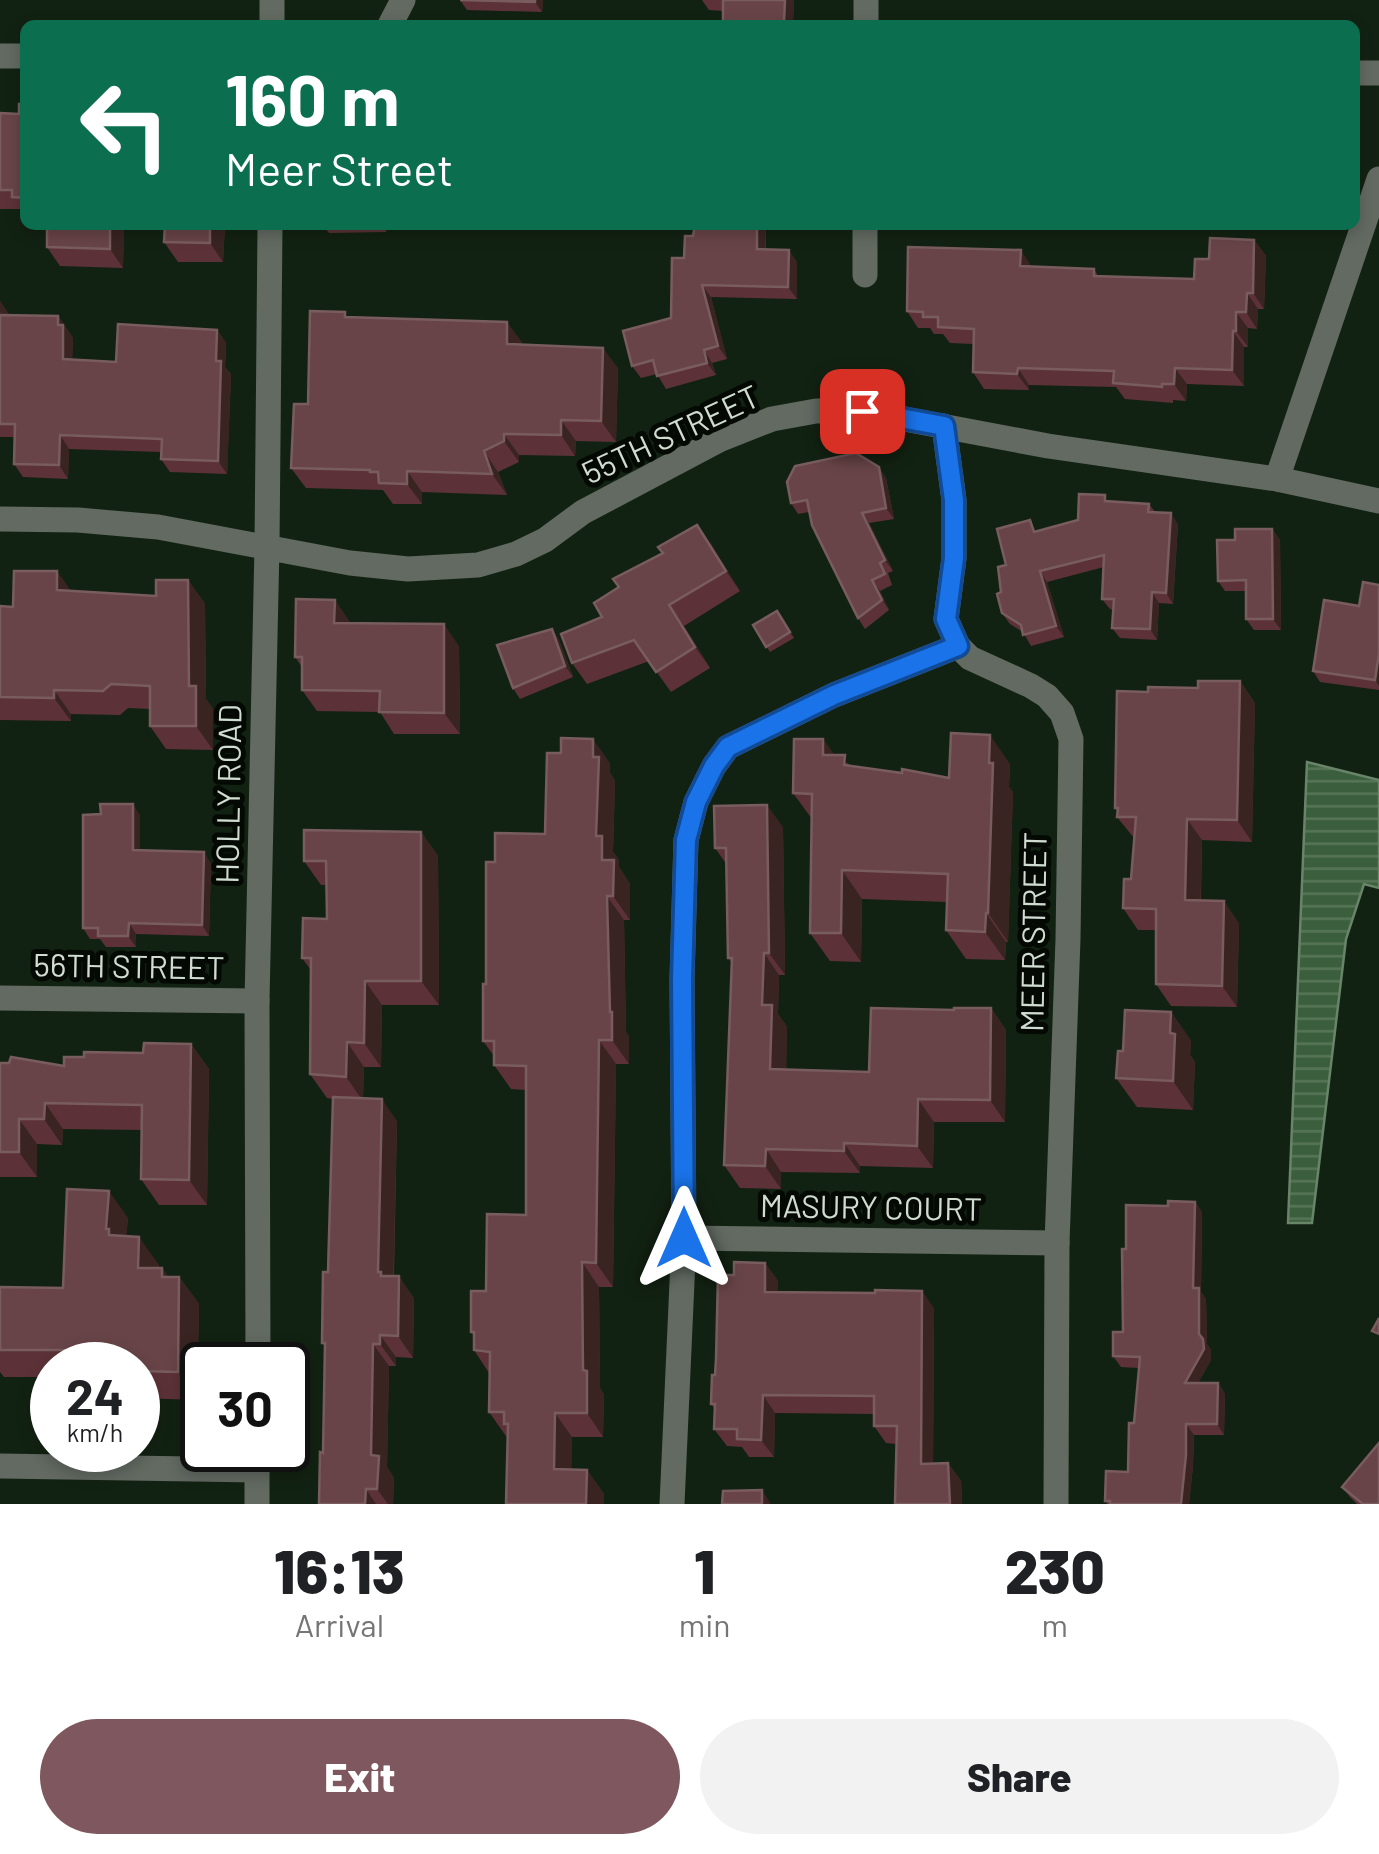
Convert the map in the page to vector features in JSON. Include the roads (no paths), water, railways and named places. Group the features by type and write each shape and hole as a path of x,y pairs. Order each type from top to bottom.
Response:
{"street":[{"path":"1277,479 1379,179"},
{"name":"HOLLY ROAD","path":"258,1342 257,1001 268,546 270,230"},
{"path":"865,230 865,276"},
{"name":"55TH STREET","path":"0,519 158,527 350,563 408,569 478,566 545,540 600,502 721,439 772,419 816,411 862,411 1048,446 1277,479 1379,500"},
{"path":"672,1504 684,1238 686,840 696,802 728,747 834,695 958,646 946,619 954,558 954,500 944,426"},
{"name":"MEER STREET","path":"958,646 970,658 1047,696 1062,713 1071,739 1058,1243 1056,1504"},
{"name":"56TH STREET","path":"0,998 257,1001"},
{"name":"MASURY COURT","path":"684,1238 1058,1243"},
{"path":"0,1466 180,1462"},
{"path":"256,1504 257,1472"}]}
